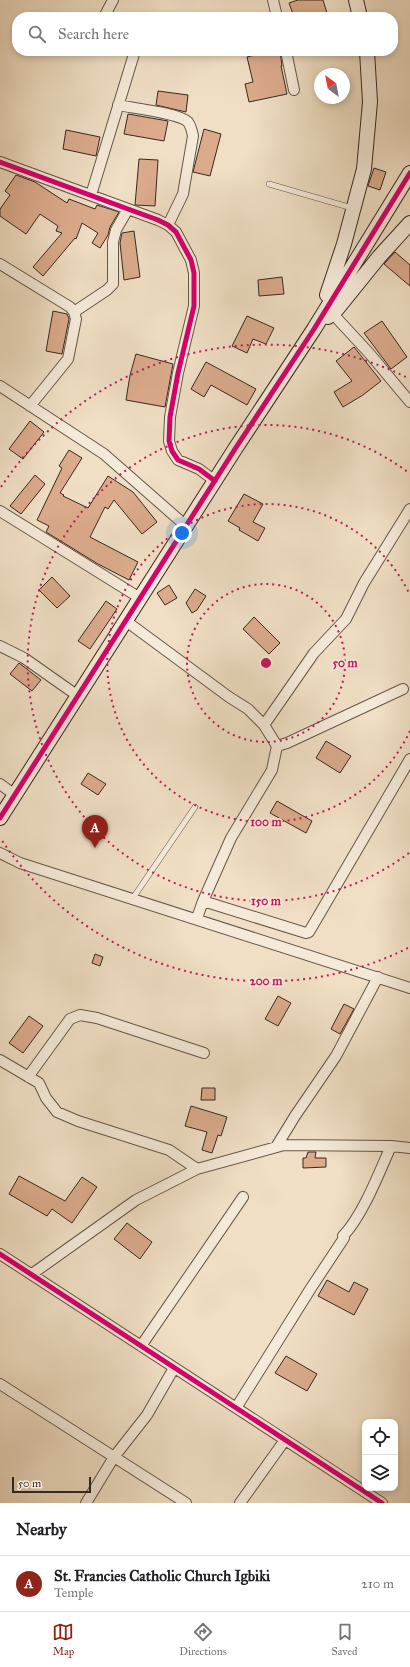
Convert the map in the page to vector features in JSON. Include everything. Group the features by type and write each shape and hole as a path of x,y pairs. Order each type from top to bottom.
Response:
{"street":[{"path":"107,12 113,0"},
{"path":"273,0 276,12"},
{"path":"356,0 359,12"},
{"path":"91,195 133,56"},
{"path":"287,56 294,90"},
{"path":"314,329 333,280 364,169 370,102 367,56"},
{"path":"118,105 176,116 187,121 191,127 194,136 183,194 168,225"},
{"path":"0,162 128,209 168,225 176,232 191,260 194,273 194,306 184,342 170,417 169,441 172,451 178,460 199,469 215,481"},
{"path":"0,818 186,526 314,329 410,173"},
{"path":"74,312 107,290 113,284 113,242 116,230 128,209"},
{"path":"314,329 332,313 379,256 410,223"},
{"path":"0,264 70,307 74,312 76,319 68,359 30,406"},
{"path":"332,313 370,354 410,402"},
{"path":"0,386 104,454 186,526"},
{"path":"264,725 314,653 346,619 364,583 410,509"},
{"path":"0,511 140,598"},
{"path":"126,621 248,710 264,725 277,746 272,770 231,838 203,900 197,918"},
{"path":"0,646 24,658 78,696"},
{"path":"277,746 287,743 403,689"},
{"path":"203,900 306,933 309,932 410,759"},
{"path":"0,784 15,795"},
{"path":"0,853 20,863 197,918 410,988"},
{"path":"276,1147 295,1116 336,1056 378,977"},
{"path":"28,1077 70,1019 80,1015 97,1018 204,1054"},
{"path":"0,1060 39,1083 46,1098 57,1112 78,1121 169,1150 197,1169"},
{"path":"32,1274 136,1200 197,1169 284,1145 391,1146 410,1148"},
{"path":"236,1408 311,1288 340,1246 344,1238 343,1236 355,1221 377,1179 391,1146"},
{"path":"141,1346 243,1197"},
{"path":"0,1254 382,1503"},
{"path":"86,1503 114,1457 147,1415 174,1368"},
{"path":"0,1384 186,1503"},
{"path":"240,1503 285,1440"}],"lane":[{"path":"269,184 353,208"},
{"path":"133,898 195,807"}],"building":[{"path":"298,0 323,0 327,12 292,12 289,3"},
{"path":"281,56 281,66 287,94 249,102 245,84 253,82 247,57"},
{"path":"158,91 188,95 186,112 156,105"},
{"path":"128,114 168,121 164,141 124,134"},
{"path":"204,129 221,134 210,176 193,172"},
{"path":"66,130 100,137 96,156 63,149"},
{"path":"139,159 158,160 155,206 135,205"},
{"path":"374,168 386,172 380,190 368,186"},
{"path":"16,175 35,182 67,203 69,199 95,209 97,205 119,212 100,248 92,243 98,233 82,223 76,239 75,238 43,276 33,267 62,233 56,231 58,226 40,214 26,234 0,216 0,209 10,195 5,191"},
{"path":"134,231 140,277 124,280 120,243 122,233"},
{"path":"395,252 410,265 410,286 384,264"},
{"path":"282,277 284,294 259,296 258,280"},
{"path":"53,311 67,314 69,319 62,354 46,351"},
{"path":"247,316 274,328 266,344 253,339 247,353 232,346"},
{"path":"382,321 407,357 391,369 364,333"},
{"path":"354,347 381,381 363,395 343,407 334,392 352,381 336,361"},
{"path":"136,354 173,364 165,407 126,400 130,375"},
{"path":"206,362 256,389 247,405 211,385 204,397 191,389"},
{"path":"30,421 44,432 23,459 9,449"},
{"path":"69,450 82,458 60,493 64,495 63,496 88,508 108,476 133,492 157,522 142,534 114,500 108,509 105,507 90,537 138,562 129,580 98,564 46,532 49,526 37,520 62,468 59,466"},
{"path":"35,475 45,484 21,514 10,506"},
{"path":"244,494 263,504 253,522 265,528 258,541 239,530 240,528 228,521"},
{"path":"52,577 70,596 57,608 39,590"},
{"path":"169,585 177,598 165,605 157,593"},
{"path":"195,589 206,596 197,610 192,613 186,603"},
{"path":"106,601 117,609 90,649 78,641"},
{"path":"254,617 280,643 269,654 243,629"},
{"path":"19,663 41,680 32,691 10,674"},
{"path":"326,741 351,756 340,773 316,758"},
{"path":"88,773 106,784 98,795 81,784"},
{"path":"277,801 312,821 306,833 270,813"},
{"path":"95,954 103,957 100,966 92,963"},
{"path":"278,996 291,1003 278,1026 265,1019"},
{"path":"344,1004 354,1009 340,1034 331,1029"},
{"path":"29,1016 43,1026 23,1053 9,1043"},
{"path":"202,1088 215,1088 215,1100 201,1100"},
{"path":"191,1106 227,1117 221,1136 218,1135 212,1153 202,1150 207,1132 185,1126"},
{"path":"308,1152 316,1152 315,1158 326,1158 326,1167 303,1168 303,1158 306,1158"},
{"path":"19,1176 65,1201 82,1177 97,1187 72,1223 52,1209 47,1216 9,1194"},
{"path":"127,1223 152,1242 140,1259 114,1239"},
{"path":"327,1280 349,1292 354,1282 368,1289 354,1315 318,1296"},
{"path":"286,1356 317,1374 307,1391 275,1373"}],"cycle path":[{"path":"0,162 158,220 168,225 176,232 191,260 194,273 194,306 178,373 170,417 169,441 172,451 178,460 199,469 215,481"},
{"path":"0,818 235,449 314,329 410,173"},
{"path":"0,1254 382,1503"}],"place":[{"name":"St. Francies Catholic Church Igbiki","path":"95,848"}]}
